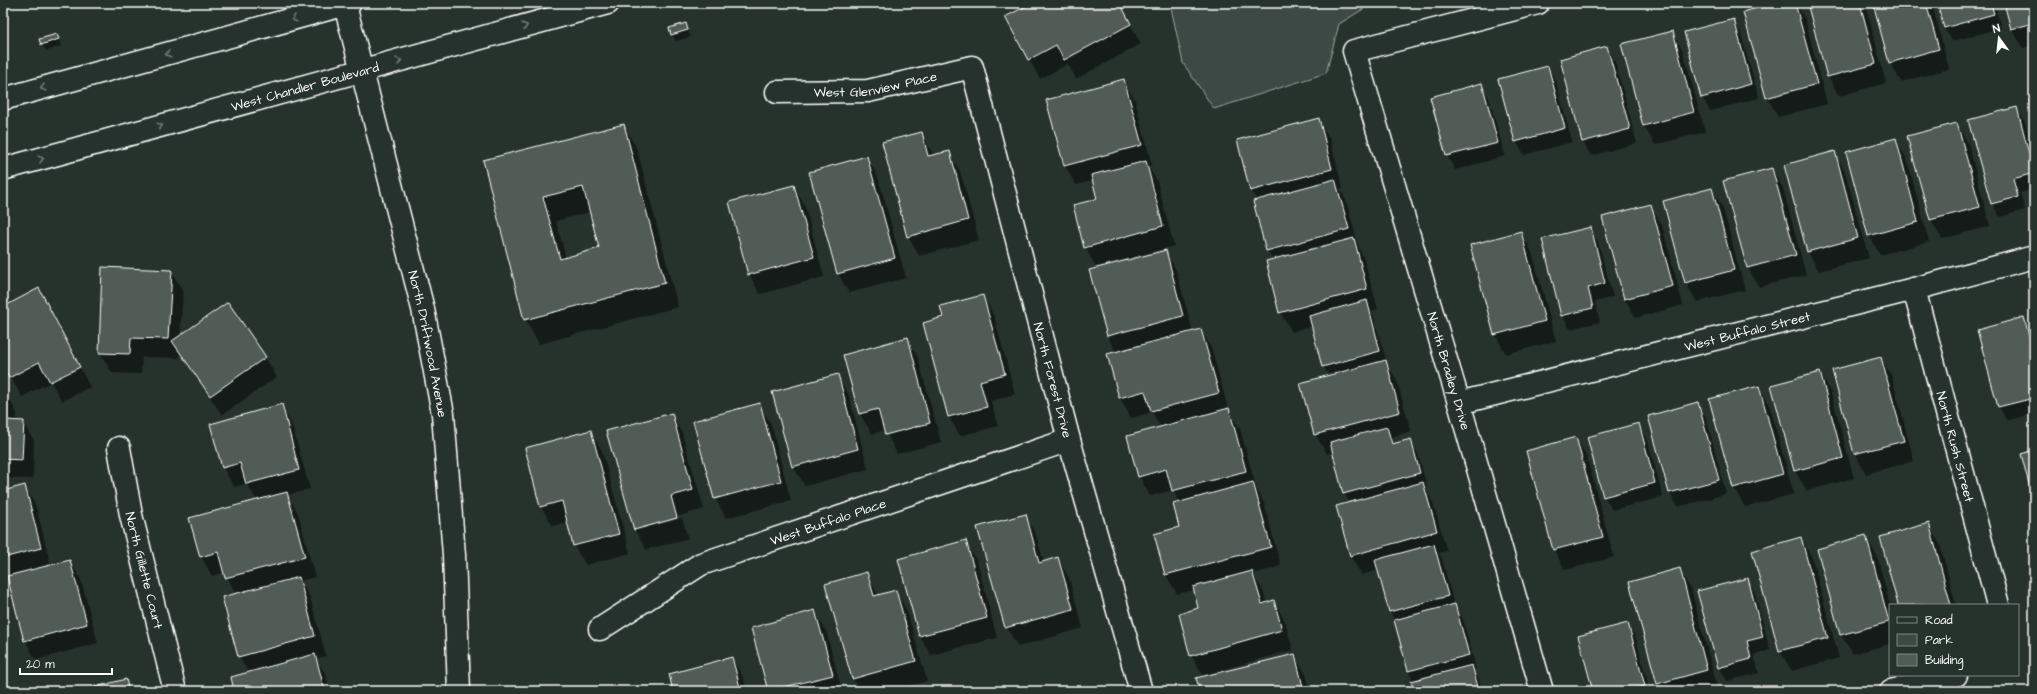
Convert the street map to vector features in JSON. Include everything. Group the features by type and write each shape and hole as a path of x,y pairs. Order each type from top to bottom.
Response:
{"street":[{"name":"North Driftwood Avenue","path":"346,3 423,309 443,414 454,555 459,691"},
{"path":"3,99 346,3"},
{"name":"West Chandler Boulevard","path":"3,169 608,3"},
{"name":"North Bradley Drive","path":"1538,3 1354,51 1459,403 1542,691"},
{"name":"West Glenview Place","path":"777,92 868,91 972,67"},
{"name":"North Forest Drive","path":"972,67 1069,440 1141,691"},
{"name":"West Buffalo Street","path":"1459,403 1914,289 2034,257"},
{"name":"North Rush Street","path":"1914,289 1998,604"},
{"name":"West Buffalo Place","path":"600,629 701,564 1069,440"},
{"name":"North Gillette Court","path":"119,448 131,515 175,691"},
{"path":"1891,691 1952,676"}],"green space":[{"path":"1170,3 1373,3 1339,24 1326,73 1214,109 1183,63"}],"building":[{"path":"1032,3 1120,3 1131,24 1064,60 1056,45 1028,60 1005,17"},
{"path":"1776,3 1795,3 1817,84 1766,98 1743,12"},
{"path":"1807,3 1860,3 1876,64 1827,77"},
{"path":"1873,3 1926,3 1939,49 1889,63"},
{"path":"1937,3 1991,3 1994,14 1944,28"},
{"path":"2004,3 2034,3 2034,23 2011,29"},
{"path":"1734,19 1751,84 1701,98 1684,32"},
{"path":"686,23 688,30 671,35 669,28"},
{"path":"1673,31 1694,112 1643,126 1621,44"},
{"path":"57,34 59,39 41,45 39,39"},
{"path":"1607,46 1630,129 1582,142 1560,59"},
{"path":"1548,66 1565,128 1515,142 1498,79"},
{"path":"1124,79 1142,145 1064,166 1046,100"},
{"path":"1482,83 1498,143 1446,156 1430,97"},
{"path":"2034,98 2034,120 2029,100"},
{"path":"2017,107 2034,173 2013,179 2018,197 1991,204 1968,120"},
{"path":"1319,118 1332,169 1250,191 1237,140"},
{"path":"1957,123 1980,207 1930,220 1907,136"},
{"path":"624,124 665,283 524,320 483,160","holes":["583,187 599,248 560,259 543,197"]},
{"path":"922,132 928,156 950,151 968,220 907,237 882,142"},
{"path":"1896,138 1918,222 1868,236 1846,152"},
{"path":"1835,151 1858,238 1807,252 1784,165"},
{"path":"867,156 895,258 837,274 809,172"},
{"path":"1146,161 1163,226 1084,248 1073,205 1097,199 1091,175"},
{"path":"1772,168 1796,255 1747,268 1723,181"},
{"path":"1335,179 1349,229 1266,251 1253,201"},
{"path":"794,185 814,257 748,275 729,202"},
{"path":"1712,188 1734,270 1685,283 1663,201"},
{"path":"1651,204 1673,286 1624,299 1602,217"},
{"path":"1591,227 1605,283 1588,288 1593,308 1561,316 1542,239"},
{"path":"1521,231 1545,321 1494,335 1470,245"},
{"path":"1354,238 1367,289 1279,313 1266,261"},
{"path":"1166,250 1183,316 1107,336 1089,270"},
{"path":"102,267 172,270 168,339 131,338 130,354 99,353"},
{"path":"39,288 80,367 50,382 39,362 9,378 3,366 3,307"},
{"path":"983,295 1005,374 980,381 987,407 948,417 923,323 943,317 940,306"},
{"path":"1367,300 1380,351 1322,367 1309,316"},
{"path":"228,302 266,357 210,396 172,341"},
{"path":"2024,317 2034,355 2034,398 1998,407 1977,330"},
{"path":"1201,329 1219,393 1151,411 1145,391 1119,398 1107,354"},
{"path":"908,337 930,423 885,435 878,409 859,414 843,355"},
{"path":"1881,357 1904,441 1854,454 1832,370"},
{"path":"1386,360 1400,412 1314,435 1300,383"},
{"path":"1820,372 1843,458 1794,471 1771,385"},
{"path":"838,374 858,449 792,467 772,392"},
{"path":"1759,386 1783,474 1733,488 1709,399"},
{"path":"3,392 6,392 6,420 24,421 22,460 3,459"},
{"path":"1698,402 1719,480 1669,493 1648,416"},
{"path":"760,403 781,481 714,499 693,421"},
{"path":"282,404 299,470 246,484 240,463 222,468 210,424"},
{"path":"1229,408 1246,471 1172,491 1166,469 1138,477 1127,436"},
{"path":"672,413 693,490 671,496 677,518 634,530 606,431"},
{"path":"1639,423 1655,483 1603,497 1587,437"},
{"path":"1387,427 1392,444 1411,439 1420,473 1343,494 1330,442"},
{"path":"591,430 619,534 573,546 562,501 540,507 525,448"},
{"path":"1576,437 1603,537 1553,550 1526,451"},
{"path":"2034,450 2034,503 2021,454"},
{"path":"1253,482 1271,547 1165,575 1154,534 1179,527 1173,504"},
{"path":"1423,482 1437,531 1350,556 1336,506"},
{"path":"25,485 41,548 3,558 3,491"},
{"path":"287,492 305,557 225,578 218,552 200,557 189,518"},
{"path":"1026,514 1039,563 1058,557 1073,609 1005,628 977,527"},
{"path":"1929,523 1951,604 1898,604 1880,537"},
{"path":"1866,535 1889,622 1840,635 1817,549"},
{"path":"1801,537 1828,638 1779,651 1752,551"},
{"path":"966,540 987,618 919,636 898,559"},
{"path":"1434,544 1448,596 1389,612 1375,560"},
{"path":"70,560 87,624 24,641 7,576"},
{"path":"1680,568 1707,670 1657,684 1629,582"},
{"path":"1252,571 1262,604 1274,600 1282,630 1190,656 1179,614 1198,608 1193,587"},
{"path":"867,572 874,596 896,590 916,661 852,679 825,584"},
{"path":"299,577 315,636 238,657 222,597"},
{"path":"1748,578 1763,637 1747,641 1751,659 1718,668 1697,591"},
{"path":"1455,604 1469,655 1408,671 1394,620"},
{"path":"815,610 833,675 768,691 751,628"},
{"path":"1628,623 1645,686 1627,691 1593,691 1578,636"},
{"path":"315,654 325,691 234,691 231,677"},
{"path":"1295,654 1304,691 1200,691 1196,678"},
{"path":"732,657 741,691 673,691 669,674"},
{"path":"1472,665 1479,691 1414,691 1411,681"},
{"path":"126,679 129,691 80,691"}]}
